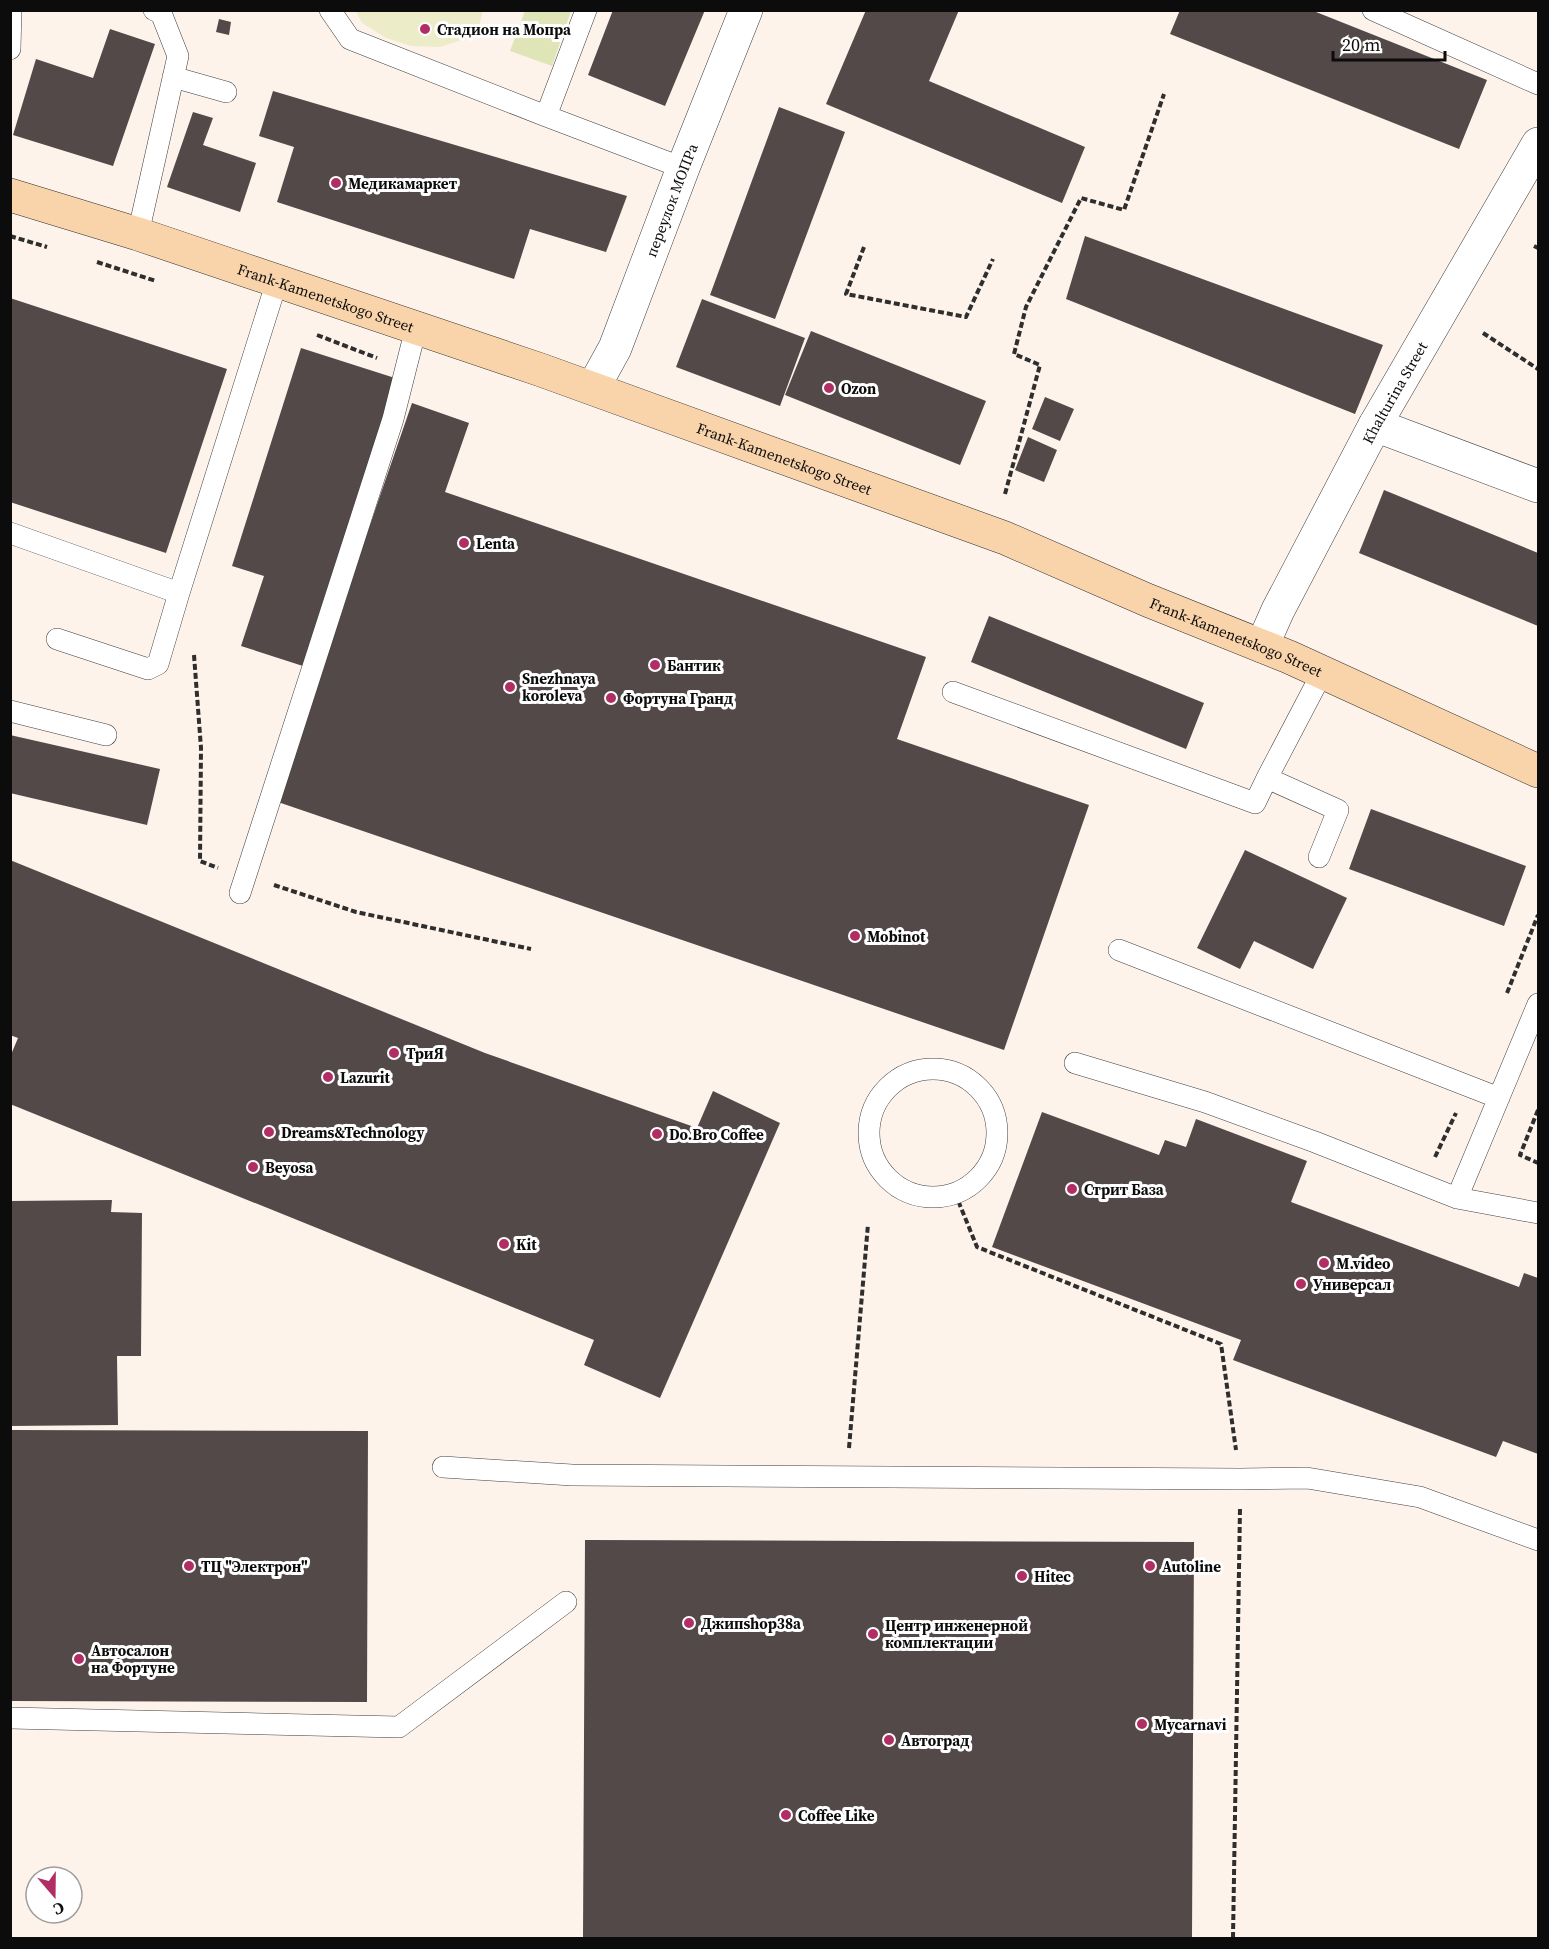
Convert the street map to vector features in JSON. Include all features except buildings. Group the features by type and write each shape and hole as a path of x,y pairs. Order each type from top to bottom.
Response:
{"main road":[{"name":"Frank-Kamenetskogo Street","path":"10,195 138,234 593,388 1005,538 1147,600 1262,646 1539,771"}],"street":[{"name":"переулок МОПРа","path":"593,388 615,348 746,10"},
{"name":"Khalturina Street","path":"1262,646 1278,610 1375,425 1539,144"},
{"path":"1375,425 1539,486"}],"lane":[{"path":"10,49 11,10"},
{"path":"138,234 178,56 161,13 154,10"},
{"path":"330,10 350,39 683,168"},
{"path":"546,116 586,10"},
{"path":"1373,10 1539,84"},
{"path":"173,77 226,92"},
{"path":"57,639 148,669 158,664 278,281"},
{"path":"243,884 393,419 416,328"},
{"path":"10,533 177,598"},
{"path":"953,693 1255,803 1322,673"},
{"path":"10,711 106,735"},
{"path":"1267,778 1338,810 1319,857"},
{"path":"1119,950 1499,1098"},
{"path":"1457,1198 1539,1004"},
{"path":"1074,1063 1205,1102 1457,1198 1539,1213"},
{"path":"925,1069 946,1070 964,1077 981,1090 992,1108 997,1127 995,1148 987,1166 974,1182 955,1193 933,1197 912,1193 892,1183 878,1167 870,1147 869,1125 875,1104 888,1087 905,1075 925,1069"},
{"path":"443,1467 572,1475 1307,1478 1420,1497 1539,1540"},
{"path":"10,1718 399,1726 566,1602"}],"path":[{"path":"1005,494 1040,365 1014,354 1026,307 1081,198 1124,210 1164,94"},
{"path":"10,236 56,250"},
{"path":"864,247 846,294 966,317 993,259"},
{"path":"90,260 156,281"},
{"path":"1483,333 1539,369"},
{"path":"177,598 191,609 201,748 200,861 243,884 357,912 531,949"},
{"path":"1504,1001 1539,915"},
{"path":"1421,1185 1469,1087"},
{"path":"1539,1110 1520,1155 1539,1163"},
{"path":"955,1193 977,1247 1221,1344 1240,1479 1233,1938"},
{"path":"847,1476 867,1224"}],"green space":[{"name":"Стадион на Мопра","path":"356,11 483,11 477,35 440,47 411,46 386,38 362,23"},
{"path":"525,11 571,11 552,66 510,51"}],"place":[{"name":"Стадион на Мопра","path":"425,29"},
{"name":"Медикамаркет","path":"336,183"},
{"name":"Ozon","path":"829,388"},
{"name":"Lenta","path":"464,543"},
{"name":"Бантик","path":"655,665"},
{"name":"Snezhnaya koroleva","path":"510,687"},
{"name":"Фортуна Гранд","path":"611,698"},
{"name":"Mobinot","path":"855,936"},
{"name":"ТриЯ","path":"394,1053"},
{"name":"Lazurit","path":"328,1077"},
{"name":"Dreams&Technology","path":"269,1132"},
{"name":"Do.Bro Coffee","path":"657,1134"},
{"name":"Beyosa","path":"253,1167"},
{"name":"Стрит База","path":"1072,1189"},
{"name":"Kit","path":"504,1244"},
{"name":"M.video","path":"1324,1263"},
{"name":"Универсал","path":"1301,1284"},
{"name":"ТЦ \"Электрон\"","path":"189,1566"},
{"name":"Autoline","path":"1150,1566"},
{"name":"Hitec","path":"1022,1576"},
{"name":"Джипshop38а","path":"689,1623"},
{"name":"Центр инженерной комплектации","path":"873,1634"},
{"name":"Автосалон на Фортуне","path":"79,1659"},
{"name":"Mycarnavi","path":"1142,1724"},
{"name":"Автоград","path":"889,1740"},
{"name":"Coffee Like","path":"786,1815"}]}
